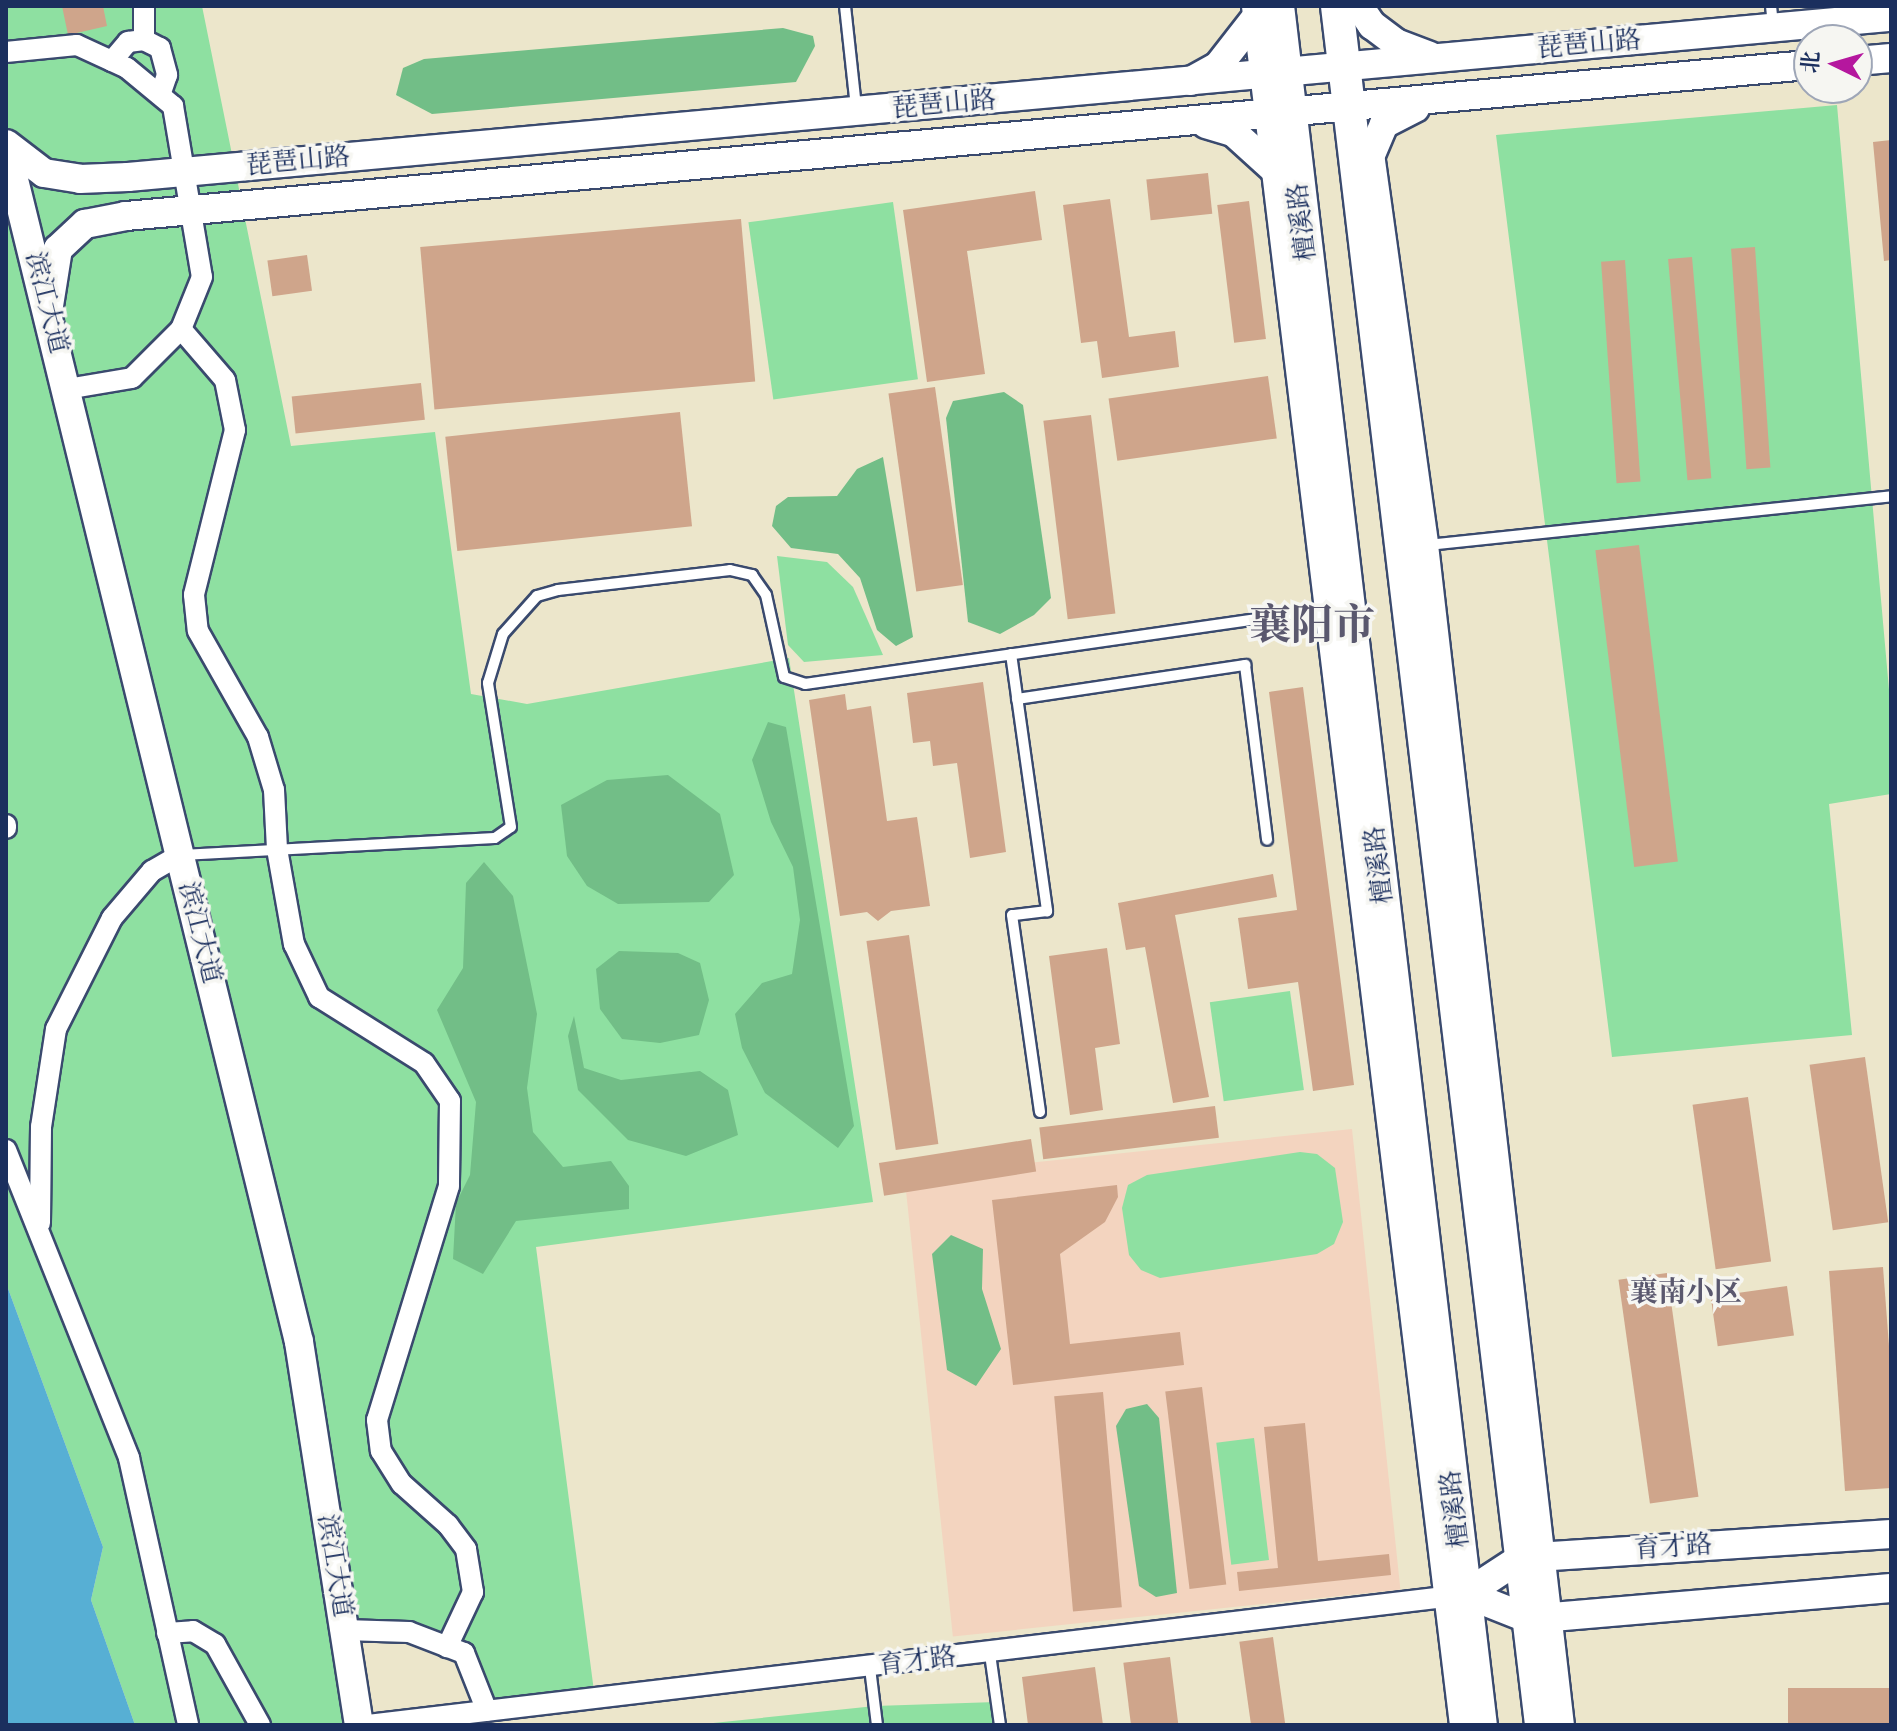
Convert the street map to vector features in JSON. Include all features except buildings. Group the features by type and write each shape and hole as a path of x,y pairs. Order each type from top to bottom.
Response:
{"main road":[{"path":"1337,6 1352,67 1413,547 1538,1618 1541,1725"},
{"name":"檀溪路","path":"1264,9 1275,74 1340,607 1457,1595 1481,1725"}],"street":[{"path":"144,6 144,40"},
{"path":"1352,67 1356,6"},
{"path":"1356,6 1372,25 1396,43 1439,59"},
{"path":"1186,84 1218,66 1264,9"},
{"name":"琵琶山路","path":"6,146 44,173 80,179 183,172 1186,84 1439,59 1772,17 1891,17"},
{"path":"112,61 128,42 144,40 160,48 166,60 160,95"},
{"path":"6,52 77,45 112,61 173,106 202,277 181,329 132,378 67,389"},
{"name":"琵琶山路","path":"48,312 58,249 85,224 189,209 1793,67"},
{"path":"1370,157 1384,124 1437,100"},
{"path":"1357,107 1370,157 1413,547"},
{"path":"1280,114 1276,171 1340,607"},
{"path":"1193,121 1233,132 1276,171"},
{"name":"滨江大道","path":"6,146 299,1342 359,1725"},
{"path":"181,329 225,380 235,430 194,595 198,631 258,737 274,790 277,849 294,944 319,997 424,1063 450,1101 449,1186 377,1420 381,1451 402,1484 448,1525 466,1549 473,1592 447,1647"},
{"path":"40,1235 41,1127 56,1029 112,918 152,871 180,855"},
{"path":"6,1150 129,1458 188,1725"},
{"name":"育才路","path":"368,1725 990,1654 1457,1595 1531,1557 1891,1534"},
{"name":"育才路","path":"1457,1595 1538,1618 1891,1588"},
{"path":"1457,1595 1464,1725"},
{"path":"1538,1618 1560,1725"},
{"path":"344,1630 409,1632 464,1653 487,1711"},
{"path":"167,1633 193,1631 215,1644 260,1725"}],"lane":[{"path":"845,6 857,113"},
{"path":"1413,547 1891,496"},
{"path":"180,855 495,838 511,827 488,683 503,634 537,596 558,590 730,570 752,575 766,595 784,677 805,684 1340,607"},
{"path":"1011,654 1047,911 1012,915 1040,1112"},
{"path":"1017,699 1245,665 1267,840"},
{"path":"990,1654 1000,1725"},
{"path":"870,1668 877,1725"}],"shaded area":[{"path":"1352,1129 1400,1589 953,1637 904,1176"}],"green space":[{"path":"6,6 202,6 291,446 435,432 471,694 527,704 789,658 873,1202 536,1247 595,1699 487,1711 464,1653 409,1632 345,1630 359,1725 135,1725 91,1600 103,1547 6,1283"},
{"path":"783,28 813,36 815,46 796,82 432,114 396,95 403,68 424,59"},
{"path":"1837,105 1891,712 1891,794 1829,804 1852,1035 1612,1057 1496,135"},
{"path":"893,202 918,379 773,400 748,222"},
{"path":"1004,392 1023,405 1051,598 1034,615 1000,634 968,622 946,418 953,401"},
{"path":"883,457 913,637 896,646 877,630 860,578 838,554 791,548 772,526 776,506 788,497 837,496 857,469"},
{"path":"777,556 827,562 853,587 883,655 804,662 788,645"},
{"path":"768,722 786,727 854,1126 838,1148 765,1093 742,1048 735,1014 762,983 792,974 800,920 793,867 771,822 752,760"},
{"path":"668,775 720,814 734,875 709,902 618,904 587,886 567,856 561,805 607,780"},
{"path":"484,862 513,896 537,1014 527,1088 533,1132 563,1167 611,1161 629,1186 629,1209 516,1221 483,1274 453,1259 456,1203 470,1175 476,1102 437,1010 463,968 466,883"},
{"path":"619,951 678,953 700,963 709,1000 699,1035 660,1043 622,1039 600,1009 596,969"},
{"path":"1290,991 1304,1090 1224,1101 1210,1002"},
{"path":"574,1016 584,1068 621,1080 700,1071 728,1090 738,1135 686,1156 628,1140 578,1090 568,1036"},
{"path":"1300,1152 1317,1154 1335,1168 1343,1222 1334,1244 1317,1254 1160,1278 1141,1270 1129,1255 1122,1208 1128,1185 1147,1175"},
{"path":"951,1235 983,1249 982,1289 1001,1349 976,1386 947,1370 932,1254"},
{"path":"1147,1404 1159,1418 1177,1593 1156,1597 1139,1586 1116,1426 1126,1409"},
{"path":"1254,1438 1269,1560 1231,1565 1216,1443"},
{"path":"996,1702 999,1725 694,1725 875,1706"}],"water":[{"path":"6,1283 103,1547 91,1600 135,1725 6,1725"}],"district":[{"name":"襄阳市","path":"1312,626"},
{"name":"襄南小区","path":"1686,1293"}]}
